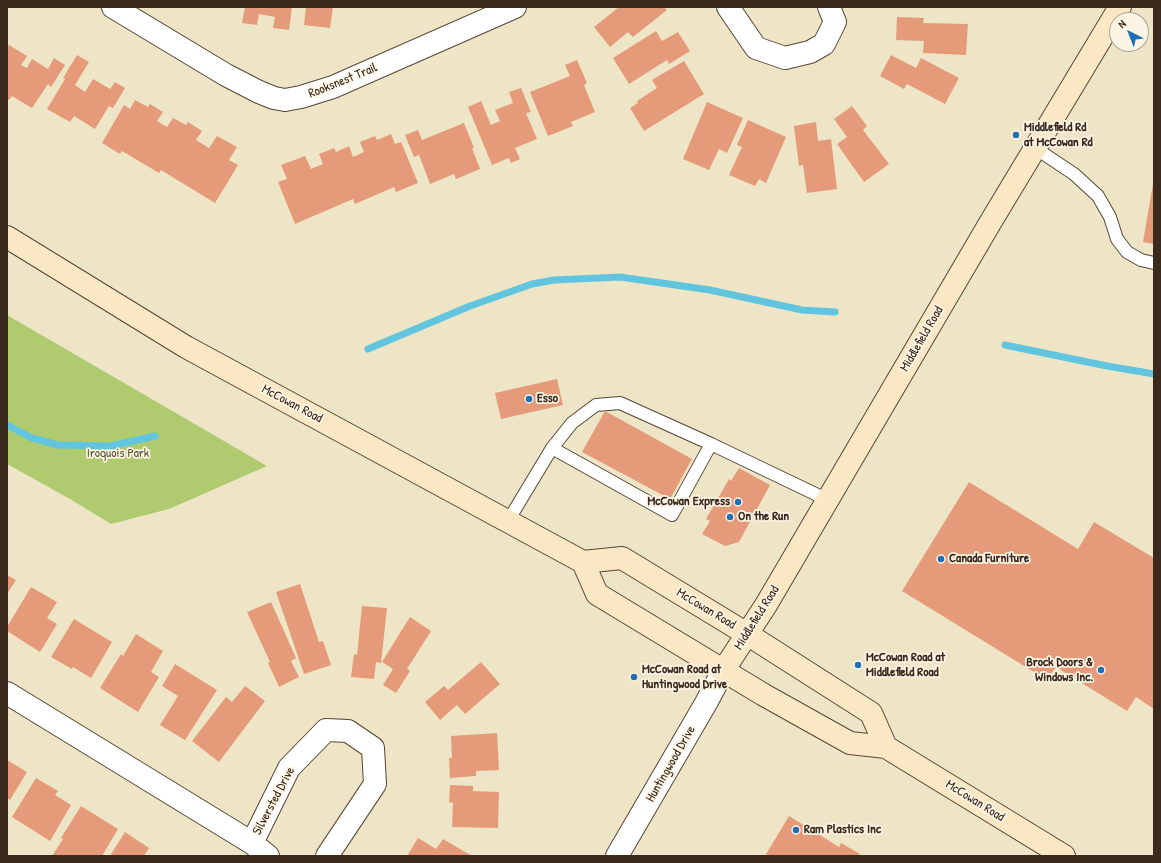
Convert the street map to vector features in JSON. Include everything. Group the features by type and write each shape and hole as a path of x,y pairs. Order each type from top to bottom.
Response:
{"main road":[{"name":"Middlefield Road","path":"723,671 766,605 975,248 1120,7"},
{"name":"McCowan Road","path":"7,237 186,347 583,562 622,558 747,634 871,713 886,747"},
{"name":"McCowan Road","path":"583,562 597,594 764,696 850,743 886,747 1064,856"}],"street":[{"name":"Rooksnest Trail","path":"113,7 259,92 274,98 285,100 301,98 333,87 515,7"},
{"path":"728,7 756,48 785,58 810,52 824,44 835,22 829,7"},
{"name":"Huntingwood Drive","path":"617,856 723,671"},
{"name":"Silversted Drive","path":"7,693 260,849 290,768 326,730 348,731 373,748 375,784 327,856"}],"lane":[{"path":"1035,148 1074,174 1098,196 1110,217 1117,240 1127,252 1141,260 1154,263"},
{"path":"508,521 552,448 572,423 596,405 620,403 711,444 828,500"},
{"path":"552,448 672,515 711,444"}],"green space":[{"name":"Iroquois Park","path":"7,315 267,466 169,509 111,524 7,464"}],"building":[{"path":"245,7 292,7 289,30 273,28 275,17 259,14 257,25 242,23"},
{"path":"306,7 333,7 330,28 304,25"},
{"path":"619,7 664,7 667,10 633,37 628,32 610,47 594,27"},
{"path":"897,17 924,18 923,23 968,24 966,55 923,53 924,41 896,40"},
{"path":"656,31 662,41 678,32 690,51 669,64 667,60 629,84 613,58"},
{"path":"9,45 27,56 21,65 27,68 32,59 48,69 54,58 65,65 51,87 48,84 32,108 12,96 9,100 7,99 7,49"},
{"path":"77,55 89,62 75,85 85,92 93,79 110,89 115,82 125,88 113,108 109,106 95,129 74,116 70,122 47,109"},
{"path":"891,55 916,68 921,58 959,78 945,104 907,84 904,89 880,76"},
{"path":"577,60 587,83 584,85 595,112 571,122 573,126 548,136 530,92 570,76 565,65"},
{"path":"684,61 704,94 644,131 630,108 638,103 637,101 657,88 652,80"},
{"path":"521,88 531,112 526,113 537,139 515,148 520,159 511,163 509,158 492,165 468,107 481,101 491,125 500,121 495,110 513,103 509,92"},
{"path":"135,100 148,107 150,104 163,112 157,121 167,127 173,118 186,125 188,122 202,131 196,140 209,148 217,136 237,147 229,160 238,165 215,203 161,170 159,173 122,151 120,154 102,143 124,105 130,109"},
{"path":"707,102 743,118 727,153 719,149 709,170 683,159"},
{"path":"852,106 867,126 863,130 889,164 864,182 837,144 847,137 834,119"},
{"path":"748,120 786,137 766,183 759,179 755,186 729,175 742,147 737,145"},
{"path":"816,122 818,141 831,139 837,189 807,193 803,165 799,166 794,126"},
{"path":"464,123 474,148 472,148 480,169 456,179 454,174 430,184 419,155 414,157 405,135 418,130 422,140"},
{"path":"391,134 395,144 401,142 418,183 396,192 394,187 355,204 353,199 295,224 278,182 287,179 281,165 305,156 311,169 323,164 319,154 334,148 336,152 349,146 353,157 364,152 360,142 375,136 377,140"},
{"path":"1154,184 1154,244 1143,242"},
{"name":"Esso","path":"557,379 563,405 501,419 495,393"},
{"path":"605,411 692,459 670,499 582,452"},
{"path":"739,468 770,485 739,542 725,546 702,534 710,521 706,519 729,479 731,481"},
{"path":"969,482 1078,549 1094,522 1154,558 1154,709 1136,697 1127,711 1056,667 1047,680 902,591"},
{"path":"7,575 16,580 7,594"},
{"path":"300,584 319,642 323,641 331,665 304,674 276,592"},
{"path":"31,587 57,602 47,618 57,624 40,652 7,631 7,627"},
{"path":"271,602 296,658 291,661 299,677 279,687 268,663 270,662 247,612"},
{"path":"362,606 387,608 381,663 376,662 374,679 351,677 354,654 357,655"},
{"path":"410,617 431,631 407,669 410,671 396,693 383,685 393,669 382,662"},
{"path":"74,619 112,642 91,678 73,667 72,669 51,657"},
{"path":"136,634 163,651 151,672 159,677 138,712 100,688 121,654 123,656"},
{"path":"481,662 500,684 465,714 457,705 440,720 425,702 444,686 448,690"},
{"path":"175,664 217,690 185,740 160,725 178,696 162,686"},
{"path":"245,686 265,701 219,762 192,741 226,697 232,702"},
{"path":"497,733 499,770 476,771 476,776 450,778 449,758 452,758 451,736"},
{"path":"7,760 27,772 10,800 7,798"},
{"path":"36,778 58,791 55,795 71,805 50,841 12,817"},
{"path":"450,785 473,786 473,791 499,792 498,828 452,827 453,803 449,802"},
{"path":"81,806 118,829 102,856 52,856 63,839 61,838"},
{"name":"Ram Plastics Inc","path":"789,816 839,847 841,843 860,854 859,856 765,856"},
{"path":"125,832 149,848 144,856 110,856"},
{"path":"418,838 436,849 443,839 472,856 407,856"}],"waterway":[{"path":"368,349 470,306 532,284 554,280 620,277 710,290 802,310 835,312"},
{"path":"1005,345 1154,374"},
{"path":"7,425 32,438 58,445 111,446 155,436"}],"place":[{"name":"Middlefield Rd at McCowan Rd","path":"1016,135"},
{"name":"Esso","path":"529,399"},
{"name":"McCowan Express","path":"738,502"},
{"name":"On the Run","path":"730,517"},
{"name":"Canada Furniture","path":"941,559"},
{"name":"McCowan Road at Middlefield Road","path":"858,665"},
{"name":"Brock Doors & Windows Inc.","path":"1101,670"},
{"name":"McCowan Road at Huntingwood Drive","path":"634,677"},
{"name":"Ram Plastics Inc","path":"796,830"}]}
